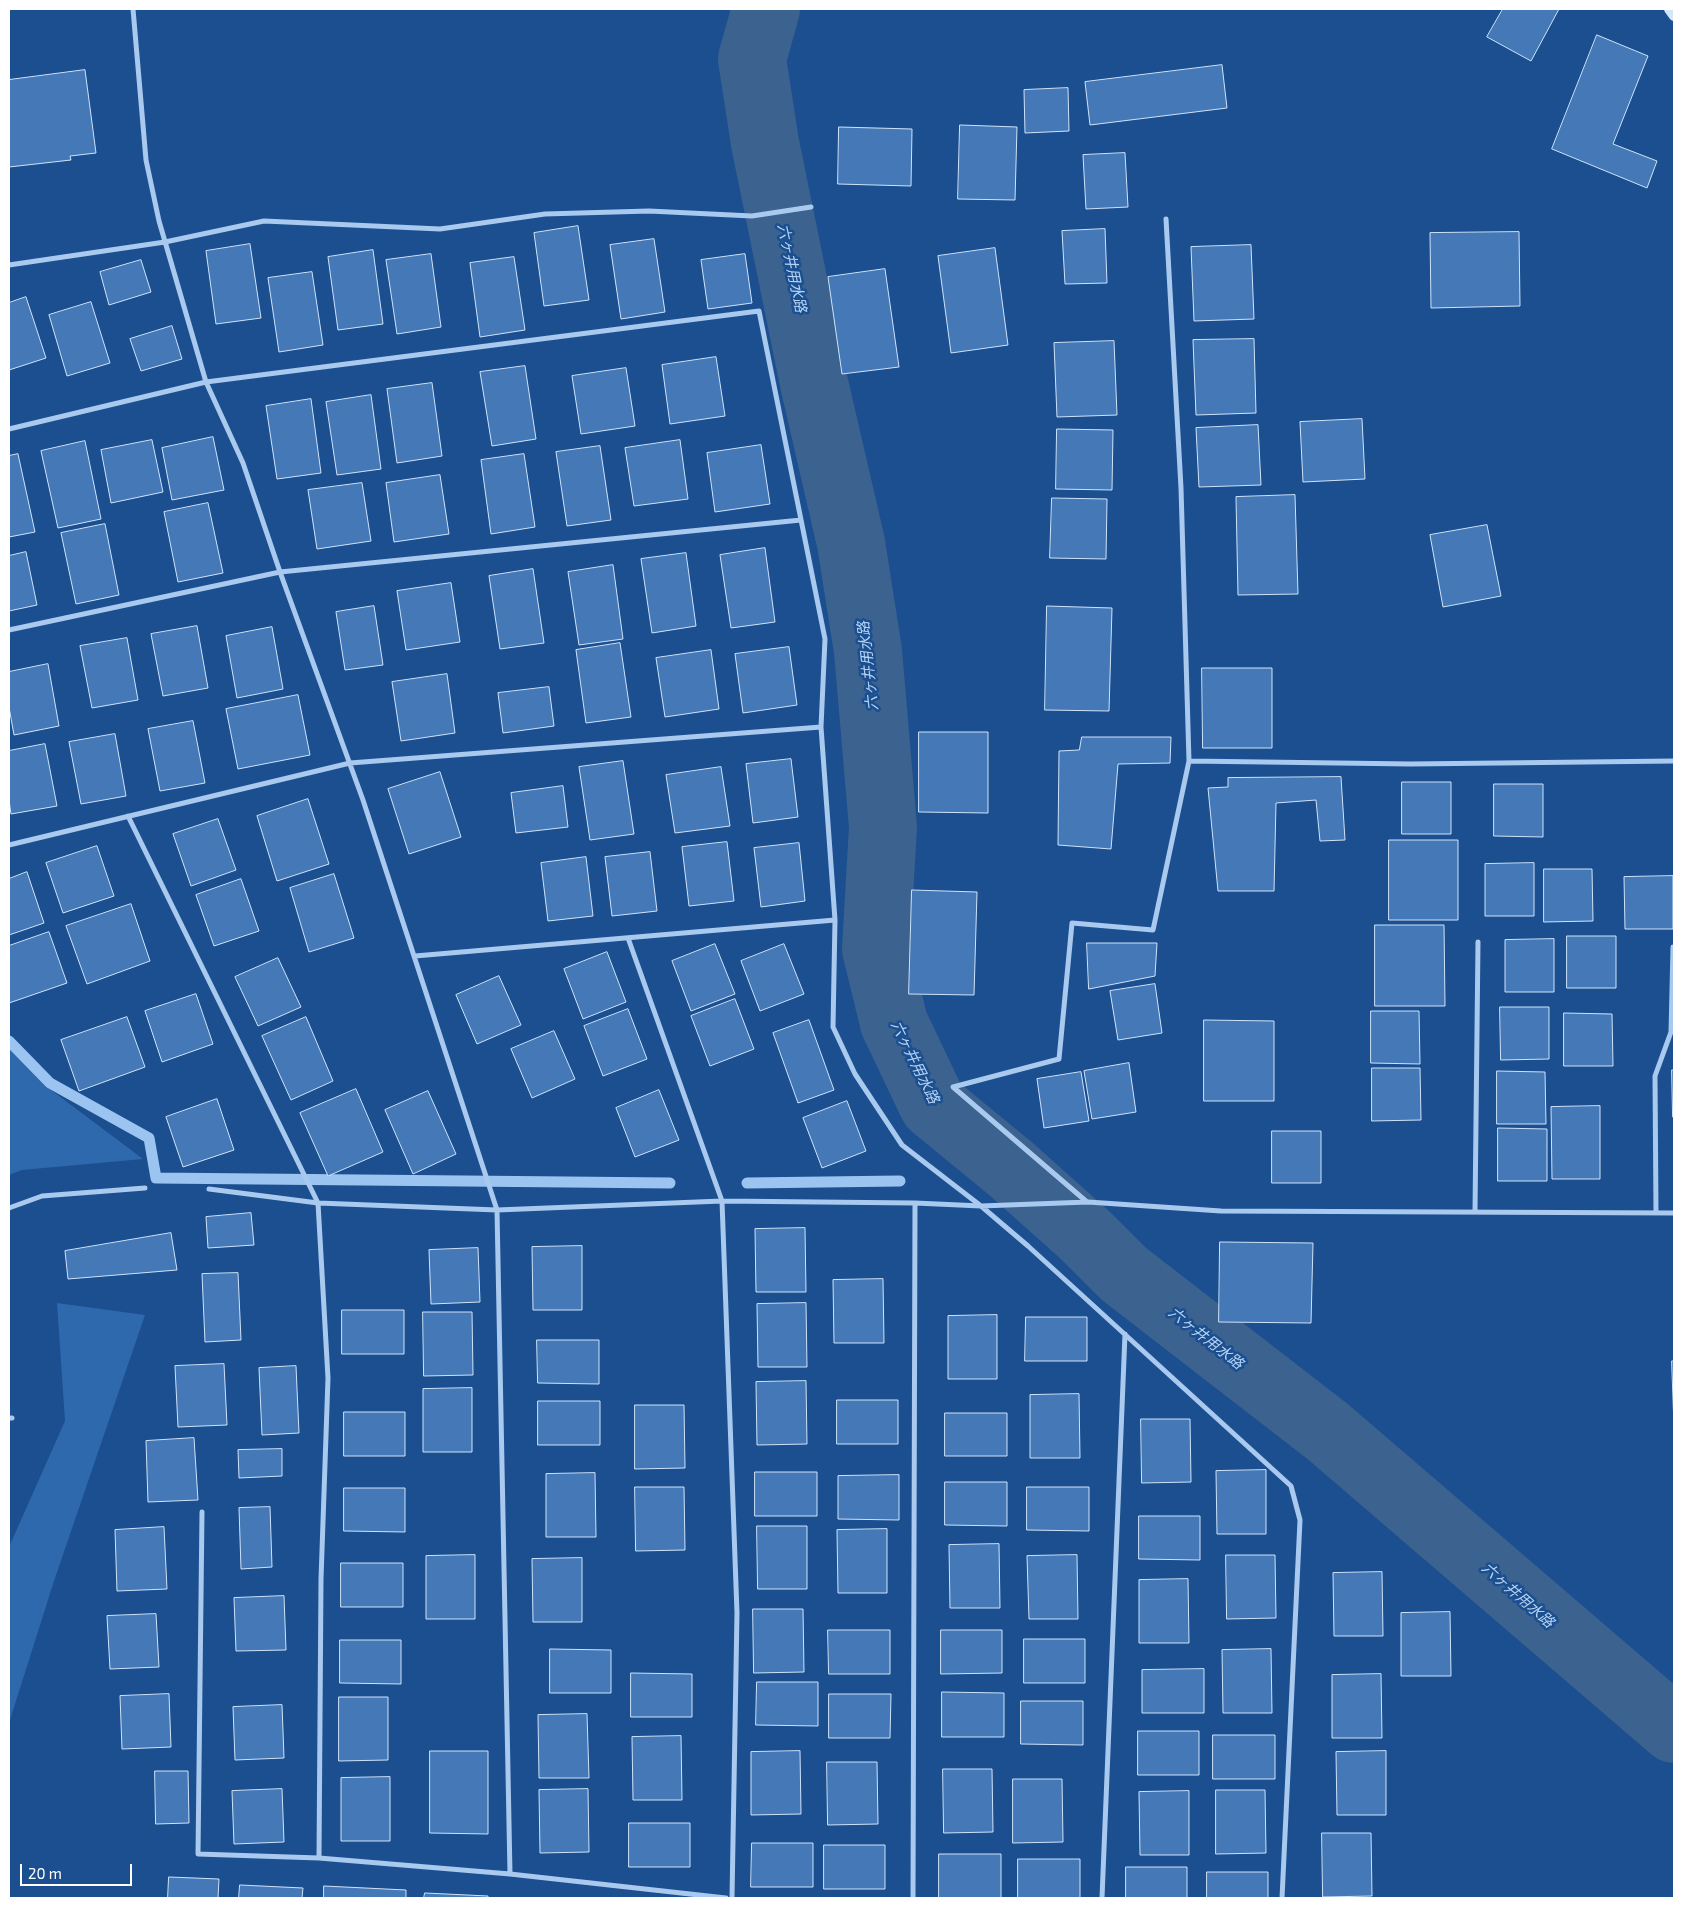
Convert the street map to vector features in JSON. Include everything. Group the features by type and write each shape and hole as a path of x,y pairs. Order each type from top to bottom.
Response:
{"main road":[{"path":"1669,9 1674,16"}],"street":[{"path":"133,9 146,160 165,242 206,382 243,462 280,572 350,763 498,1210 510,1874"},
{"path":"9,265 165,242 264,221 440,229 545,214 649,211 752,216 811,207"},
{"path":"1088,1202 952,1087 1059,1059 1072,923 1153,930 1189,761 1181,488 1166,219"},
{"path":"9,428 206,382 759,312 825,639 822,727 835,920 833,1027 855,1074 902,1145 981,1206 1028,1246 1291,1486 1300,1520 1282,1898"},
{"path":"9,630 280,572 801,520"},
{"path":"9,845 350,763 822,727"},
{"path":"1189,761 1411,764 1674,761"},
{"path":"128,816 318,1203 328,1378 321,1579 319,1858"},
{"path":"415,956 835,920"},
{"path":"628,938 722,1201 736,1613 732,1898"},
{"path":"1475,1211 1478,942"},
{"path":"1656,1212 1655,1076 1671,1032 1672,947"},
{"path":"9,1208 42,1196 145,1188"},
{"path":"209,1189 318,1203 498,1210 722,1201 915,1203 981,1206 1088,1202 1221,1210 1674,1213"},
{"path":"913,1898 915,1203"},
{"path":"1102,1898 1125,1334"},
{"path":"202,1512 198,1854 319,1858 510,1874 726,1898"}],"shaded area":[{"path":"9,1048 51,1090 143,1159 22,1170 9,1175"},
{"path":"57,1303 145,1315 54,1581 9,1723 9,1547 65,1421"}],"building":[{"path":"1503,9 1559,9 1531,61 1487,37"},
{"path":"1597,35 1648,56 1613,144 1657,161 1647,188 1552,149"},
{"path":"1222,65 1227,108 1090,125 1085,82"},
{"path":"85,70 96,153 70,156 71,160 9,167 9,80"},
{"path":"1068,88 1069,131 1025,133 1024,90"},
{"path":"960,125 1017,127 1015,200 958,199"},
{"path":"839,127 912,129 911,186 838,184"},
{"path":"1125,153 1128,207 1086,209 1083,155"},
{"path":"578,226 589,300 544,306 534,233"},
{"path":"1105,229 1107,283 1065,284 1062,231"},
{"path":"1519,232 1520,306 1431,308 1430,233"},
{"path":"654,239 665,312 621,319 610,245"},
{"path":"250,244 261,318 216,324 206,251"},
{"path":"1251,245 1254,319 1194,321 1191,247"},
{"path":"995,248 1008,345 951,353 938,256"},
{"path":"373,250 383,324 338,330 328,257"},
{"path":"431,254 441,327 397,334 386,260"},
{"path":"745,254 752,303 708,309 701,260"},
{"path":"514,257 525,330 480,337 470,263"},
{"path":"141,260 151,292 109,305 100,272"},
{"path":"885,269 899,367 842,374 828,277"},
{"path":"312,272 323,345 279,352 268,278"},
{"path":"26,297 46,358 9,370 9,303"},
{"path":"91,302 110,363 67,376 49,315"},
{"path":"172,326 182,359 141,371 130,339"},
{"path":"1254,339 1256,413 1196,415 1193,340"},
{"path":"1114,341 1117,415 1057,417 1054,343"},
{"path":"716,357 725,416 670,424 662,365"},
{"path":"525,366 536,439 492,446 480,372"},
{"path":"626,368 635,426 581,434 572,376"},
{"path":"432,383 442,456 397,463 387,389"},
{"path":"371,395 381,469 337,475 326,402"},
{"path":"311,399 321,473 277,479 266,406"},
{"path":"1362,419 1365,479 1303,482 1300,422"},
{"path":"1258,425 1261,485 1199,487 1196,428"},
{"path":"1057,429 1113,430 1112,490 1056,489"},
{"path":"213,437 224,490 172,500 162,448"},
{"path":"152,440 163,492 111,503 101,450"},
{"path":"680,440 688,499 634,506 625,448"},
{"path":"85,441 101,519 58,528 41,451"},
{"path":"761,445 770,504 715,512 707,453"},
{"path":"600,446 611,520 567,526 556,452"},
{"path":"18,454 35,532 9,537 9,456"},
{"path":"524,454 535,527 491,534 481,460"},
{"path":"440,475 449,534 394,542 386,483"},
{"path":"362,483 371,541 317,549 308,490"},
{"path":"1295,495 1298,594 1238,595 1236,497"},
{"path":"1052,498 1107,499 1106,559 1050,558"},
{"path":"208,503 223,573 178,582 164,512"},
{"path":"105,524 119,595 76,604 61,533"},
{"path":"1487,525 1501,596 1443,607 1430,535"},
{"path":"765,548 775,622 731,628 720,555"},
{"path":"26,552 37,605 9,611 9,556"},
{"path":"686,553 696,626 652,633 641,559"},
{"path":"613,565 623,639 579,645 568,572"},
{"path":"533,569 544,643 500,649 489,576"},
{"path":"451,583 460,642 406,650 397,591"},
{"path":"374,606 383,665 345,670 336,612"},
{"path":"1047,606 1112,608 1109,711 1045,710"},
{"path":"197,626 208,688 163,696 151,634"},
{"path":"272,627 283,689 237,698 226,636"},
{"path":"127,638 138,700 92,708 80,646"},
{"path":"620,643 631,717 586,723 576,650"},
{"path":"789,647 797,705 743,713 735,654"},
{"path":"711,650 719,709 665,717 656,658"},
{"path":"48,664 59,726 14,735 9,707 9,672"},
{"path":"1202,668 1272,668 1272,748 1203,748"},
{"path":"447,674 455,733 401,741 392,682"},
{"path":"549,687 554,726 503,733 498,693"},
{"path":"298,695 310,755 238,769 226,709"},
{"path":"193,721 205,783 160,791 148,729"},
{"path":"919,732 988,732 988,813 919,812"},
{"path":"115,734 126,796 81,804 69,742"},
{"path":"1082,737 1171,737 1170,763 1118,764 1111,849 1058,845 1059,751 1079,750"},
{"path":"45,744 57,806 11,814 9,800 9,751"},
{"path":"791,759 798,817 753,823 746,764"},
{"path":"623,761 634,834 590,840 579,767"},
{"path":"721,767 730,826 675,833 666,775"},
{"path":"440,772 461,837 409,854 388,789"},
{"path":"1341,777 1345,840 1320,841 1316,800 1276,803 1274,891 1218,891 1208,788 1228,787 1228,778"},
{"path":"1402,782 1451,782 1451,834 1402,834"},
{"path":"1494,784 1543,784 1543,837 1494,836"},
{"path":"563,786 568,827 516,833 511,793"},
{"path":"308,799 329,864 277,881 257,816"},
{"path":"218,819 236,870 191,886 173,834"},
{"path":"1389,840 1458,840 1458,920 1389,920"},
{"path":"727,842 734,901 689,906 682,847"},
{"path":"799,843 805,901 761,907 754,848"},
{"path":"97,846 114,896 63,913 46,863"},
{"path":"650,852 657,911 612,916 605,857"},
{"path":"586,857 593,916 548,921 541,863"},
{"path":"1534,863 1534,916 1485,916 1485,864"},
{"path":"1544,869 1592,869 1593,921 1544,922"},
{"path":"27,872 44,923 9,935 9,879"},
{"path":"334,874 354,938 309,952 290,888"},
{"path":"1673,876 1673,929 1625,929 1624,877"},
{"path":"241,879 259,931 214,946 196,895"},
{"path":"912,890 977,892 974,995 909,994"},
{"path":"131,904 150,961 87,984 66,926"},
{"path":"1375,925 1444,925 1445,1006 1375,1006"},
{"path":"49,932 67,983 9,1003 9,946"},
{"path":"1567,936 1616,936 1616,988 1567,988"},
{"path":"1554,939 1554,992 1505,992 1505,940"},
{"path":"1087,943 1157,943 1155,976 1089,989"},
{"path":"715,944 735,994 691,1011 672,961"},
{"path":"784,944 804,994 760,1011 741,961"},
{"path":"607,952 626,1002 583,1019 564,969"},
{"path":"278,958 301,1007 258,1026 235,977"},
{"path":"499,976 521,1025 477,1044 456,995"},
{"path":"1155,984 1162,1033 1118,1040 1110,991"},
{"path":"196,994 213,1044 162,1062 145,1011"},
{"path":"735,999 754,1049 710,1066 691,1016"},
{"path":"1500,1007 1549,1007 1549,1059 1501,1060"},
{"path":"628,1009 647,1059 603,1076 584,1026"},
{"path":"1371,1011 1419,1011 1420,1064 1371,1063"},
{"path":"1564,1013 1612,1014 1613,1066 1564,1066"},
{"path":"127,1017 145,1067 79,1091 61,1040"},
{"path":"306,1017 333,1081 291,1100 262,1036"},
{"path":"809,1020 834,1090 798,1103 773,1033"},
{"path":"1204,1020 1274,1021 1274,1101 1204,1101"},
{"path":"554,1031 575,1079 532,1098 511,1049"},
{"path":"1129,1063 1136,1112 1092,1119 1084,1071"},
{"path":"1372,1068 1420,1068 1421,1120 1372,1121"},
{"path":"1672,1070 1674,1070 1674,1117 1673,1117"},
{"path":"1497,1071 1545,1072 1546,1124 1497,1124"},
{"path":"1081,1072 1089,1121 1044,1128 1037,1079"},
{"path":"356,1089 383,1152 328,1176 300,1113"},
{"path":"659,1090 679,1140 635,1157 616,1108"},
{"path":"428,1091 456,1154 413,1174 385,1110"},
{"path":"217,1099 234,1150 183,1167 166,1117"},
{"path":"847,1101 866,1151 822,1168 803,1118"},
{"path":"1600,1106 1600,1179 1552,1179 1551,1107"},
{"path":"1498,1128 1547,1129 1547,1181 1498,1181"},
{"path":"1272,1131 1321,1131 1321,1183 1272,1183"},
{"path":"251,1213 254,1245 208,1248 206,1217"},
{"path":"805,1228 806,1292 756,1292 755,1229"},
{"path":"171,1233 177,1270 68,1279 65,1251"},
{"path":"1220,1242 1313,1243 1311,1323 1219,1322"},
{"path":"582,1246 582,1310 533,1310 532,1247"},
{"path":"478,1248 480,1302 431,1304 429,1250"},
{"path":"238,1273 241,1340 205,1342 202,1274"},
{"path":"883,1279 884,1343 834,1343 833,1280"},
{"path":"806,1303 807,1367 758,1367 757,1304"},
{"path":"342,1310 404,1310 404,1354 342,1354"},
{"path":"423,1312 472,1312 473,1375 424,1376"},
{"path":"997,1315 997,1379 948,1379 948,1316"},
{"path":"1026,1317 1087,1317 1087,1361 1025,1361"},
{"path":"537,1340 599,1340 599,1384 538,1383"},
{"path":"1672,1361 1674,1361 1674,1426"},
{"path":"224,1364 227,1425 178,1427 175,1366"},
{"path":"296,1366 299,1433 262,1435 259,1368"},
{"path":"806,1381 807,1444 757,1445 756,1382"},
{"path":"472,1388 472,1452 423,1452 423,1389"},
{"path":"1079,1394 1080,1458 1030,1458 1030,1395"},
{"path":"837,1400 898,1400 898,1444 837,1444"},
{"path":"538,1401 600,1401 600,1445 538,1445"},
{"path":"635,1405 684,1405 685,1468 635,1469"},
{"path":"344,1412 405,1412 405,1456 344,1456"},
{"path":"945,1413 1007,1413 1007,1456 945,1456"},
{"path":"1141,1419 1190,1419 1191,1482 1142,1483"},
{"path":"194,1438 198,1500 148,1502 146,1441"},
{"path":"282,1449 282,1476 239,1478 238,1450"},
{"path":"1266,1470 1266,1534 1217,1534 1216,1471"},
{"path":"755,1472 817,1472 817,1516 755,1516"},
{"path":"595,1473 596,1537 546,1537 546,1474"},
{"path":"899,1475 899,1520 838,1519 838,1476"},
{"path":"945,1482 1007,1482 1007,1526 945,1525"},
{"path":"635,1487 684,1487 685,1550 636,1551"},
{"path":"1027,1487 1089,1487 1089,1531 1027,1530"},
{"path":"344,1488 405,1488 405,1532 344,1531"},
{"path":"270,1507 272,1567 241,1569 239,1508"},
{"path":"1139,1516 1200,1516 1200,1560 1139,1559"},
{"path":"757,1526 807,1526 807,1589 758,1589"},
{"path":"164,1527 167,1589 117,1591 115,1530"},
{"path":"887,1529 887,1593 838,1593 837,1530"},
{"path":"999,1544 1000,1608 950,1608 949,1545"},
{"path":"475,1555 475,1619 426,1619 426,1556"},
{"path":"1077,1555 1078,1619 1029,1619 1027,1556"},
{"path":"1226,1555 1275,1555 1276,1618 1227,1619"},
{"path":"582,1558 582,1622 533,1622 532,1559"},
{"path":"341,1563 403,1563 403,1607 341,1607"},
{"path":"1382,1572 1383,1636 1334,1636 1333,1573"},
{"path":"1188,1579 1189,1643 1139,1643 1139,1580"},
{"path":"284,1596 286,1650 236,1651 234,1598"},
{"path":"753,1609 803,1609 804,1672 754,1673"},
{"path":"1450,1612 1451,1676 1401,1676 1401,1613"},
{"path":"156,1614 159,1667 110,1669 107,1616"},
{"path":"828,1630 890,1630 890,1674 829,1674"},
{"path":"941,1630 1002,1630 1002,1673 941,1674"},
{"path":"1024,1639 1085,1639 1085,1683 1024,1683"},
{"path":"340,1640 401,1640 401,1684 340,1683"},
{"path":"550,1649 611,1650 611,1693 550,1693"},
{"path":"1271,1649 1272,1713 1223,1713 1222,1650"},
{"path":"1204,1669 1204,1713 1142,1713 1142,1670"},
{"path":"631,1673 692,1674 692,1717 631,1717"},
{"path":"1381,1674 1382,1738 1332,1738 1332,1675"},
{"path":"757,1682 818,1682 818,1726 756,1725"},
{"path":"942,1692 1004,1693 1004,1737 942,1737"},
{"path":"169,1694 171,1747 122,1749 120,1696"},
{"path":"829,1694 891,1694 890,1738 829,1738"},
{"path":"339,1697 388,1697 388,1760 339,1761"},
{"path":"1021,1701 1083,1701 1083,1745 1021,1744"},
{"path":"282,1705 284,1758 235,1760 233,1707"},
{"path":"587,1714 589,1778 539,1778 538,1715"},
{"path":"1138,1731 1199,1731 1199,1775 1138,1775"},
{"path":"1213,1735 1275,1735 1275,1779 1213,1779"},
{"path":"681,1736 682,1800 633,1800 632,1737"},
{"path":"430,1751 488,1751 488,1834 430,1833"},
{"path":"800,1751 801,1814 751,1815 751,1752"},
{"path":"1386,1751 1386,1815 1337,1815 1336,1752"},
{"path":"827,1762 877,1762 878,1824 828,1825"},
{"path":"943,1769 992,1769 993,1832 944,1833"},
{"path":"155,1771 188,1771 189,1823 156,1824"},
{"path":"390,1777 390,1841 341,1841 341,1778"},
{"path":"1013,1779 1062,1779 1063,1842 1013,1843"},
{"path":"282,1789 284,1842 234,1844 232,1791"},
{"path":"588,1789 589,1852 540,1853 539,1790"},
{"path":"1216,1790 1265,1790 1266,1853 1216,1854"},
{"path":"1189,1791 1189,1855 1140,1855 1139,1792"},
{"path":"629,1823 690,1823 690,1867 629,1867"},
{"path":"1322,1833 1371,1833 1372,1896 1323,1897"},
{"path":"752,1843 813,1843 813,1887 751,1887"},
{"path":"824,1845 885,1845 885,1889 824,1889"},
{"path":"939,1854 1001,1854 1001,1898 939,1898"},
{"path":"1018,1859 1080,1859 1080,1898 1018,1898"},
{"path":"1126,1867 1187,1867 1187,1898 1126,1898"},
{"path":"1207,1872 1268,1872 1268,1898 1207,1898"},
{"path":"169,1877 219,1879 218,1898 168,1898"},
{"path":"240,1885 303,1888 302,1898 239,1898"},
{"path":"324,1886 406,1890 406,1898 324,1898"},
{"path":"425,1893 488,1896 488,1898 424,1898"}],"waterway":[{"name":"六ヶ井用水路","path":"766,9 752,59 765,143 814,383 851,543 868,651 883,827 876,949 894,1023 933,1105 1011,1169 1085,1235 1124,1274 1327,1431 1674,1729"},
{"path":"9,1041 50,1083 149,1138 156,1178 670,1183"},
{"path":"747,1183 900,1181"}]}
